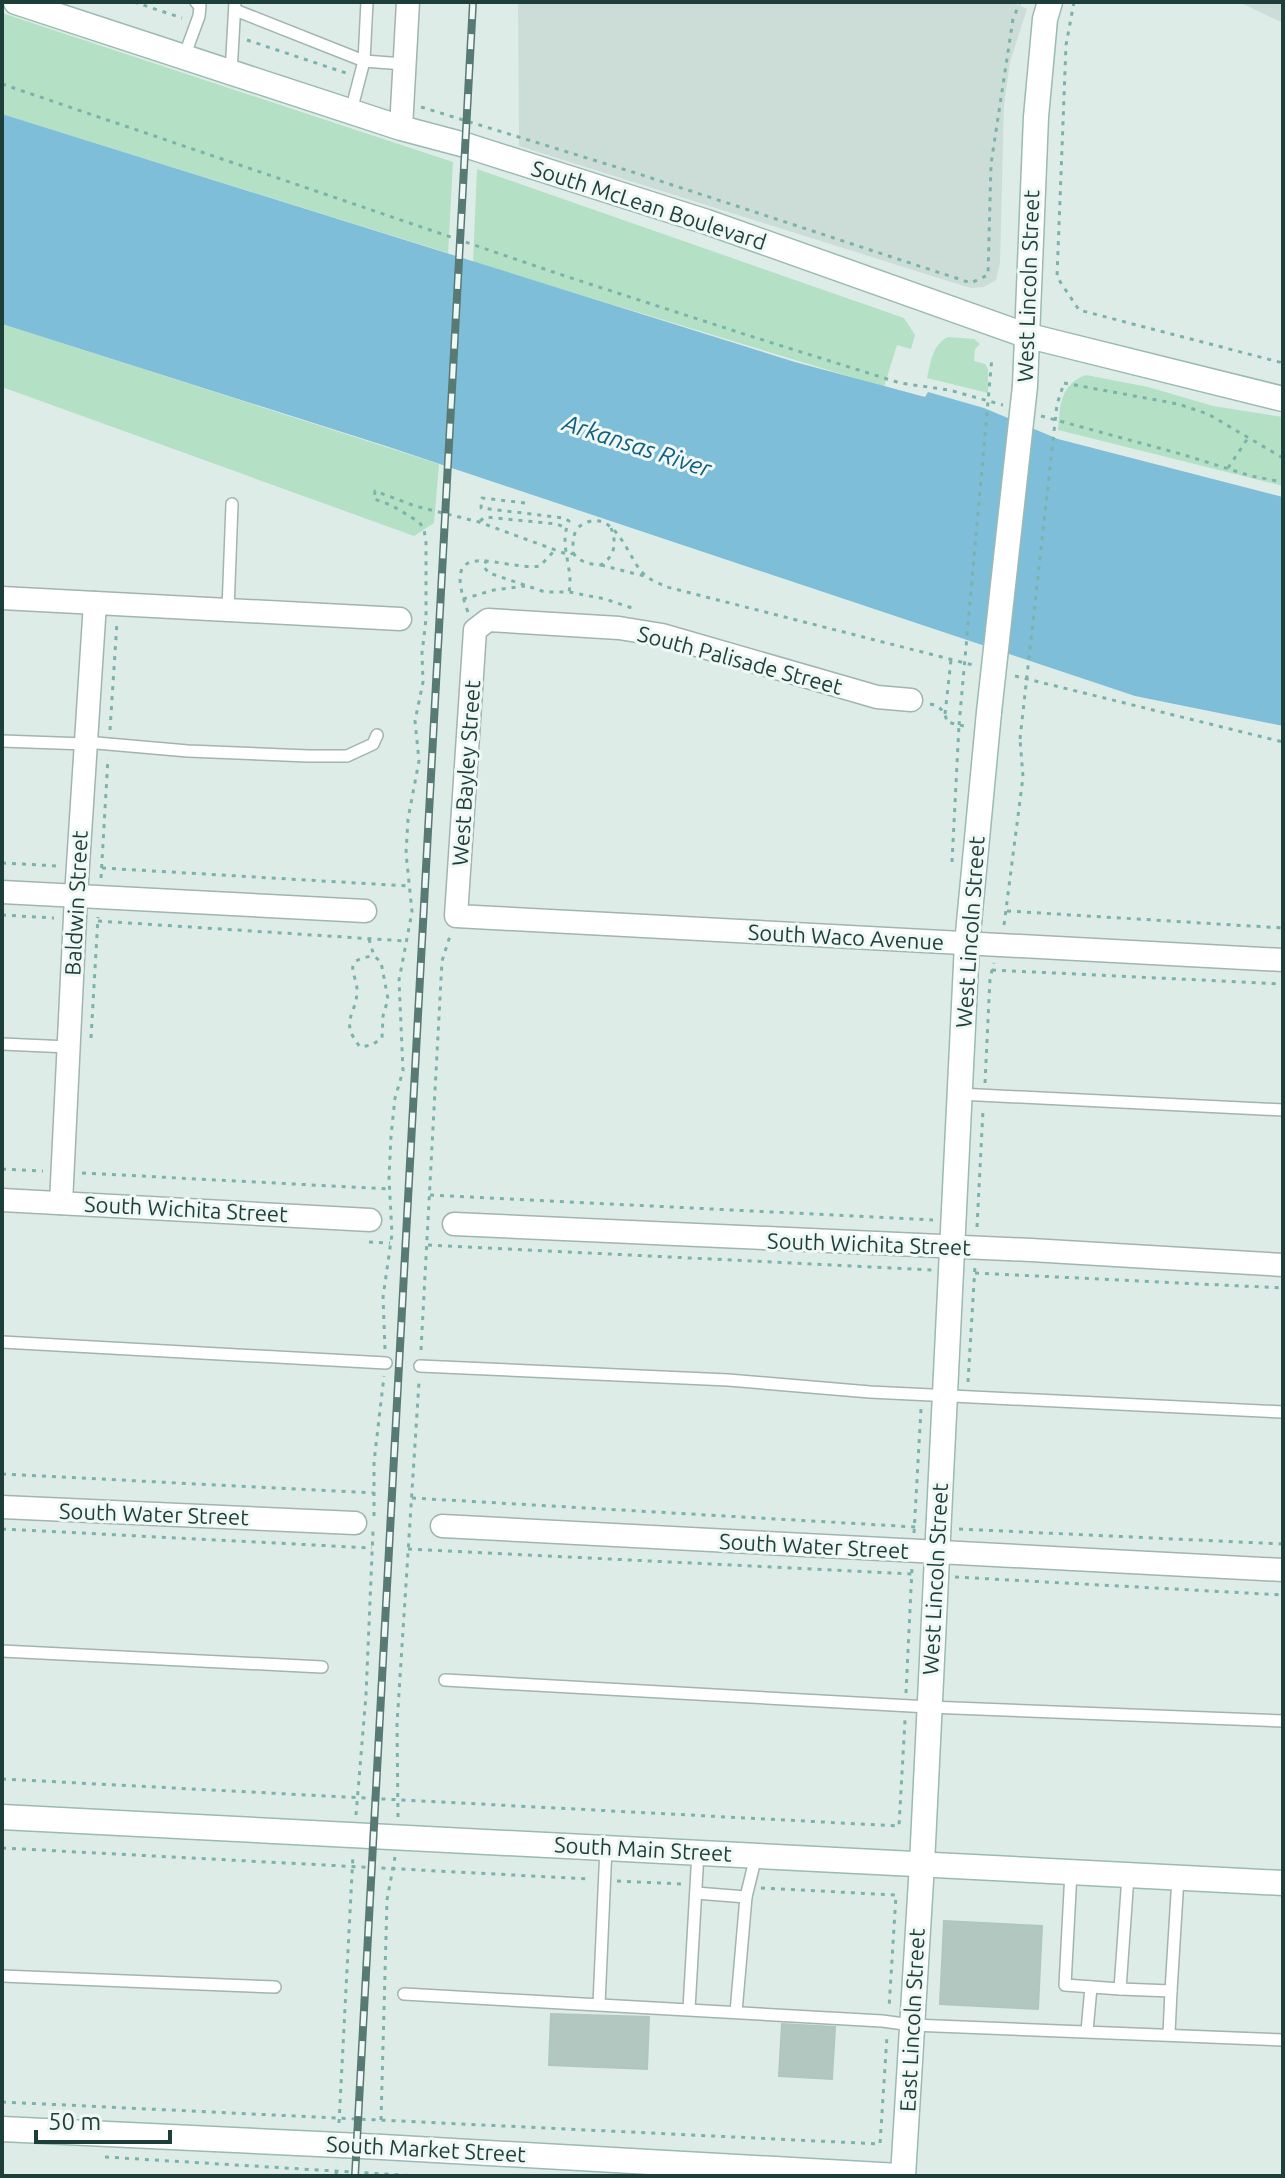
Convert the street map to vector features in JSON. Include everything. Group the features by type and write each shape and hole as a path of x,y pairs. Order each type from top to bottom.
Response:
{"street":[{"name":"South McLean Boulevard","path":"16,2 401,128 465,145 707,222 1025,335 1283,399"},
{"path":"401,128 408,2"},
{"name":"West Lincoln Street","path":"922,1864 917,1706 935,1564 944,1395 940,1259 952,1220 967,944 1025,386 1036,117 1045,19 1050,2"},
{"path":"2,598 400,619"},
{"name":"Baldwin Street","path":"61,1203 74,919 95,603"},
{"name":"South Palisade Street","path":"475,630 488,620 619,628 662,635 877,697 911,700"},
{"name":"West Bayley Street","path":"456,916 475,630"},
{"path":"2,892 365,911"},
{"name":"South Waco Avenue","path":"456,916 1283,960"},
{"name":"South Wichita Street","path":"2,1200 370,1220"},
{"name":"South Wichita Street","path":"454,1224 940,1259 976,1248 1283,1265"},
{"name":"South Water Street","path":"2,1507 355,1523"},
{"name":"South Water Street","path":"442,1526 935,1564 1283,1570"},
{"name":"South Main Street","path":"2,1817 1283,1883"},
{"name":"East Lincoln Street","path":"901,2176 900,2023 922,1864"},
{"name":"South Market Street","path":"2,2129 338,2144 901,2176"}],"lane":[{"path":"184,57 197,23 200,6 196,2"},
{"path":"351,112 364,61 367,2"},
{"path":"231,73 235,6 364,61 404,64"},
{"path":"228,610 232,504"},
{"path":"2,741 347,756 373,744 377,735"},
{"path":"2,1044 69,1047"},
{"path":"959,1094 1283,1110"},
{"path":"2,1342 386,1363"},
{"path":"420,1366 728,1380 944,1395 1283,1412"},
{"path":"2,1651 322,1667"},
{"path":"445,1680 917,1706 1283,1721"},
{"path":"599,2004 606,1847"},
{"path":"689,2009 698,1852"},
{"path":"736,2012 747,1892 756,1855"},
{"path":"1071,1872 1065,1985 1171,1991"},
{"path":"1120,1989 1128,1875"},
{"path":"1169,2034 1178,1878"},
{"path":"696,1889 747,1892"},
{"path":"2,1976 275,1987"},
{"path":"1087,2031 1091,1987"},
{"path":"404,1994 900,2023 1283,2040"}],"path":[{"path":"134,2 197,23"},
{"path":"402,96 421,107 639,174 971,283 988,275 991,164 1013,19 1020,2"},
{"path":"1074,2 1066,45 1057,277 1079,310 1283,363"},
{"path":"233,35 360,78"},
{"path":"2,84 747,335 900,383 949,390 1005,406"},
{"path":"959,725 992,357"},
{"path":"2,1779 899,1826 935,1564 944,1395 974,1273 992,970 1007,911 1023,777 1020,739 1057,404 1064,383 1178,404 1208,414 1283,458"},
{"path":"1033,414 1283,482"},
{"path":"1227,468 1248,438"},
{"path":"336,2173 354,1834 366,1695 378,1415 386,1363 383,1297 392,1234 390,1189 395,1098 403,1071 399,980 412,912 408,886 408,819 419,761 415,721 423,682 426,619 424,529 419,522 374,499 375,491 415,506 479,522 555,550 573,553"},
{"path":"525,503 482,498 481,508 569,521 565,553 570,570 569,592"},
{"path":"479,522 485,517 557,524 566,528"},
{"path":"648,578 619,535 610,527 602,522 586,522 577,529 573,553 578,560 587,564 601,565 648,578 667,587 980,667"},
{"path":"601,565 610,559 613,549 615,538 610,527"},
{"path":"475,630 463,599 460,580 468,563 487,560 540,566 555,550"},
{"path":"487,560 483,566 489,573 545,592 569,592 605,599 645,612"},
{"path":"463,599 494,590 528,586"},
{"path":"951,660 945,714 947,722 959,725 988,722"},
{"path":"1010,675 1283,742"},
{"path":"911,700 938,706 945,714"},
{"path":"2,863 408,886"},
{"path":"1007,911 1283,928"},
{"path":"2,915 407,941"},
{"path":"381,2121 387,1900 398,1836 397,1724 442,961 456,916"},
{"path":"369,939 374,956 381,962 388,999 382,1038 372,1045 360,1047 353,1037 349,1021 357,991 352,977 354,963 360,957 374,956"},
{"path":"992,970 1283,984"},
{"path":"388,999 399,997"},
{"path":"2,1169 390,1189"},
{"path":"430,1195 952,1220"},
{"path":"427,1245 940,1259"},
{"path":"974,1273 1283,1288"},
{"path":"2,1474 374,1493"},
{"path":"412,1498 1283,1544"},
{"path":"935,1564 937,1528"},
{"path":"2,1529 372,1548"},
{"path":"408,1549 935,1564 1283,1595"},
{"path":"2,1848 604,1880 696,1889"},
{"path":"2,2102 880,2144 900,2023 896,1895 747,1892"},
{"path":"94,2156 417,2176"}],"shaded area":[{"path":"518,2 1012,2 1027,9 1010,62 1004,105 1000,263 996,280 984,287 971,288 519,146"},
{"path":"1239,2 1283,2 1283,23"}],"green space":[{"path":"2,13 453,162 448,253 2,114"},
{"path":"477,169 904,318 915,335 911,349 897,345 884,387 473,262"},
{"path":"2,324 439,464 434,523 414,536 2,387"},
{"path":"948,337 974,339 980,344 975,349 974,361 985,364 988,369 988,393 927,378 935,349"},
{"path":"1086,375 1148,387 1213,406 1283,417 1283,486 1058,430 1066,390"}],"water":[{"name":"Arkansas River","path":"2,114 795,362 925,397 928,392 984,408 1058,439 1283,497 1283,726 1135,696 389,447 2,324"}],"building":[{"path":"944,1921 1042,1926 1038,2009 940,2004"},
{"path":"551,2014 649,2017 647,2069 549,2065"},
{"path":"782,2024 835,2027 832,2079 779,2076"}],"railway":[{"path":"355,2176 473,2"}]}
